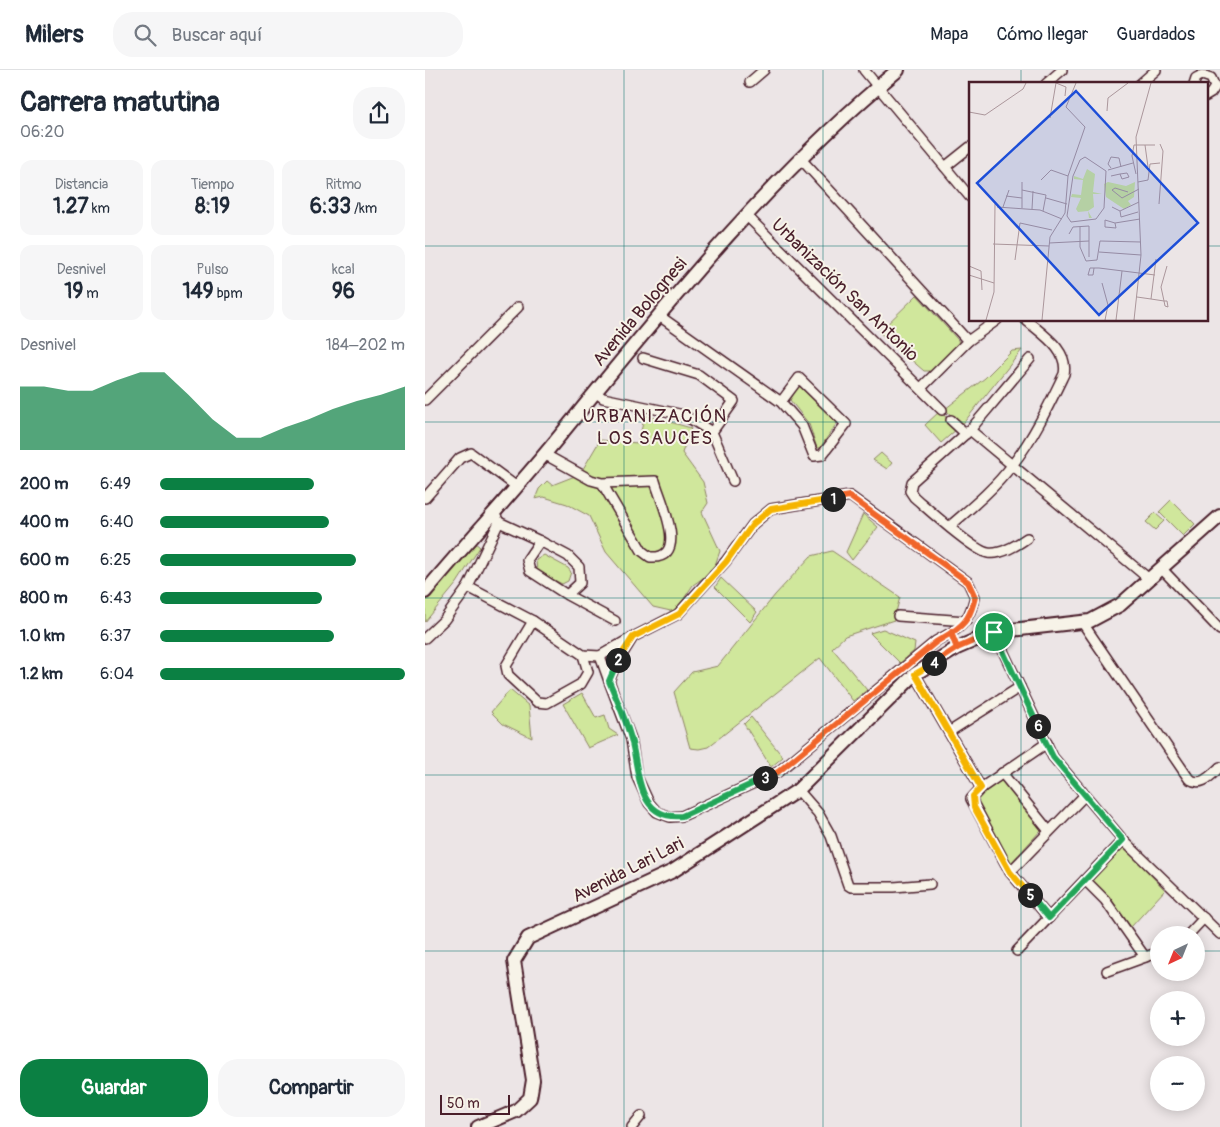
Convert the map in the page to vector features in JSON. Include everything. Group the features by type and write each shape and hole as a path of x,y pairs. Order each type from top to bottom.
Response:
{"street":[{"path":"750,82 764,70"},
{"path":"864,70 969,196"},
{"name":"Avenida Bolognesi","path":"425,592 497,517 517,487 658,315 747,216 800,158 898,70"},
{"path":"1048,82 1062,70"},
{"path":"1142,82 1156,70"},
{"path":"1194,82 1199,76 1209,76 1215,84 1213,94"},
{"path":"945,167 969,148"},
{"path":"800,158 968,341"},
{"name":"Urbanización San Antonio","path":"747,216 942,410"},
{"path":"425,400 518,307"},
{"path":"658,315 781,402 802,426 814,456 822,455 845,424 799,378 781,402"},
{"path":"921,388 968,341 996,321"},
{"path":"950,526 988,493 1013,465 1030,440 1065,374 1066,364 1055,346 1027,321"},
{"path":"643,358 699,375 734,401 712,432"},
{"path":"1027,538 1015,546 999,552 987,553 977,548 914,497 910,487 968,432 1030,359"},
{"path":"595,392 603,398 684,415 712,432 733,480"},
{"path":"951,420 1013,465 1149,579"},
{"path":"425,498 460,458 471,453 517,487"},
{"path":"544,454 591,480 602,483 655,481 672,537 671,549 665,555 651,557 642,551 602,483"},
{"path":"468,587 533,621 583,656 600,656 679,614 726,562 753,524 771,509 849,496 968,582 975,597 971,614 966,622 936,642 778,772 682,816 670,817 657,812 649,803 637,777 631,739 600,656"},
{"name":"Avenida Lari Lari","path":"478,1127 516,1112 530,1098 533,1080 513,961 528,938 673,871 798,790 915,674 957,648 994,632 1090,621 1120,605 1220,516"},
{"path":"425,638 444,620 468,587 497,517 568,556 579,566 580,583 567,595"},
{"path":"540,541 527,560 530,571 567,595 615,620"},
{"path":"1161,568 1220,630"},
{"path":"898,616 966,622"},
{"path":"533,621 506,666 507,675 537,702 547,703 581,684 588,672 583,656"},
{"path":"1082,622 1189,779 1196,783 1202,782 1220,767"},
{"path":"994,632 1053,757 1123,840 1220,934"},
{"path":"951,633 957,648"},
{"path":"609,681 615,666 633,637"},
{"path":"915,674 981,788"},
{"path":"949,732 1020,687"},
{"path":"1047,743 981,788 973,796 972,803 1010,872 1049,918"},
{"path":"1002,773 1049,831"},
{"path":"798,790 818,813 831,836 848,885 894,887 930,884"},
{"path":"1010,872 1085,795"},
{"path":"1017,951 1123,840"},
{"path":"1085,880 1105,900 1145,956"},
{"path":"1196,926 1203,918"},
{"path":"1107,972 1150,955"},
{"path":"632,1127 641,1116"}],"green space":[{"path":"917,295 958,340 959,345 931,371 924,371 879,332"},
{"path":"1022,350 961,426 945,409 985,378 1012,351"},
{"path":"799,386 837,423 820,448 817,448 809,424 790,400"},
{"path":"940,411 957,429 941,443 925,425"},
{"path":"645,415 691,428 682,453 703,482 708,503 702,512 720,551 713,571 693,585 675,612 653,607 606,552 589,516 567,504 544,497 535,499 539,489 547,481 552,485 580,474 600,440 638,443"},
{"path":"881,453 892,463 887,469 873,460"},
{"path":"1171,500 1195,524 1183,536 1159,512"},
{"path":"1155,513 1164,521 1155,530 1146,522"},
{"path":"863,514 878,527 852,560 846,552"},
{"path":"474,542 480,547 457,583 425,622 425,601"},
{"path":"832,551 900,597 894,620 845,636 832,648 867,690 853,701 820,658 708,747 690,748 674,692 692,672 718,666 775,595 811,556"},
{"path":"544,555 568,568 571,572 568,581 562,584 537,571 536,560"},
{"path":"721,578 757,612 750,622 715,587"},
{"path":"883,629 915,643 914,651 900,663 870,633"},
{"path":"510,690 529,706 532,738 503,724 491,712"},
{"path":"582,693 596,718 605,715 609,729 618,735 588,748 563,704"},
{"path":"751,717 783,757 771,767 744,724"},
{"path":"1002,780 1042,829 1011,863 977,800"},
{"path":"1124,847 1165,890 1131,927 1111,899 1092,881"}],"district":[{"name":"URBANIZACIÓN LOS SAUCES","path":"655,427"}],"route":[{"path":"994,632 957,648 956,640 951,633 964,625 971,614 975,597 968,582 849,496 771,509 753,524 726,562 679,614 633,637 615,666 609,681 631,739 637,777 649,803 657,812 670,817 682,816 778,772 936,642 951,633 956,640 957,648 915,674 981,788 971,799 974,807 1010,872 1049,918 1123,840 1053,757 994,632"}]}
